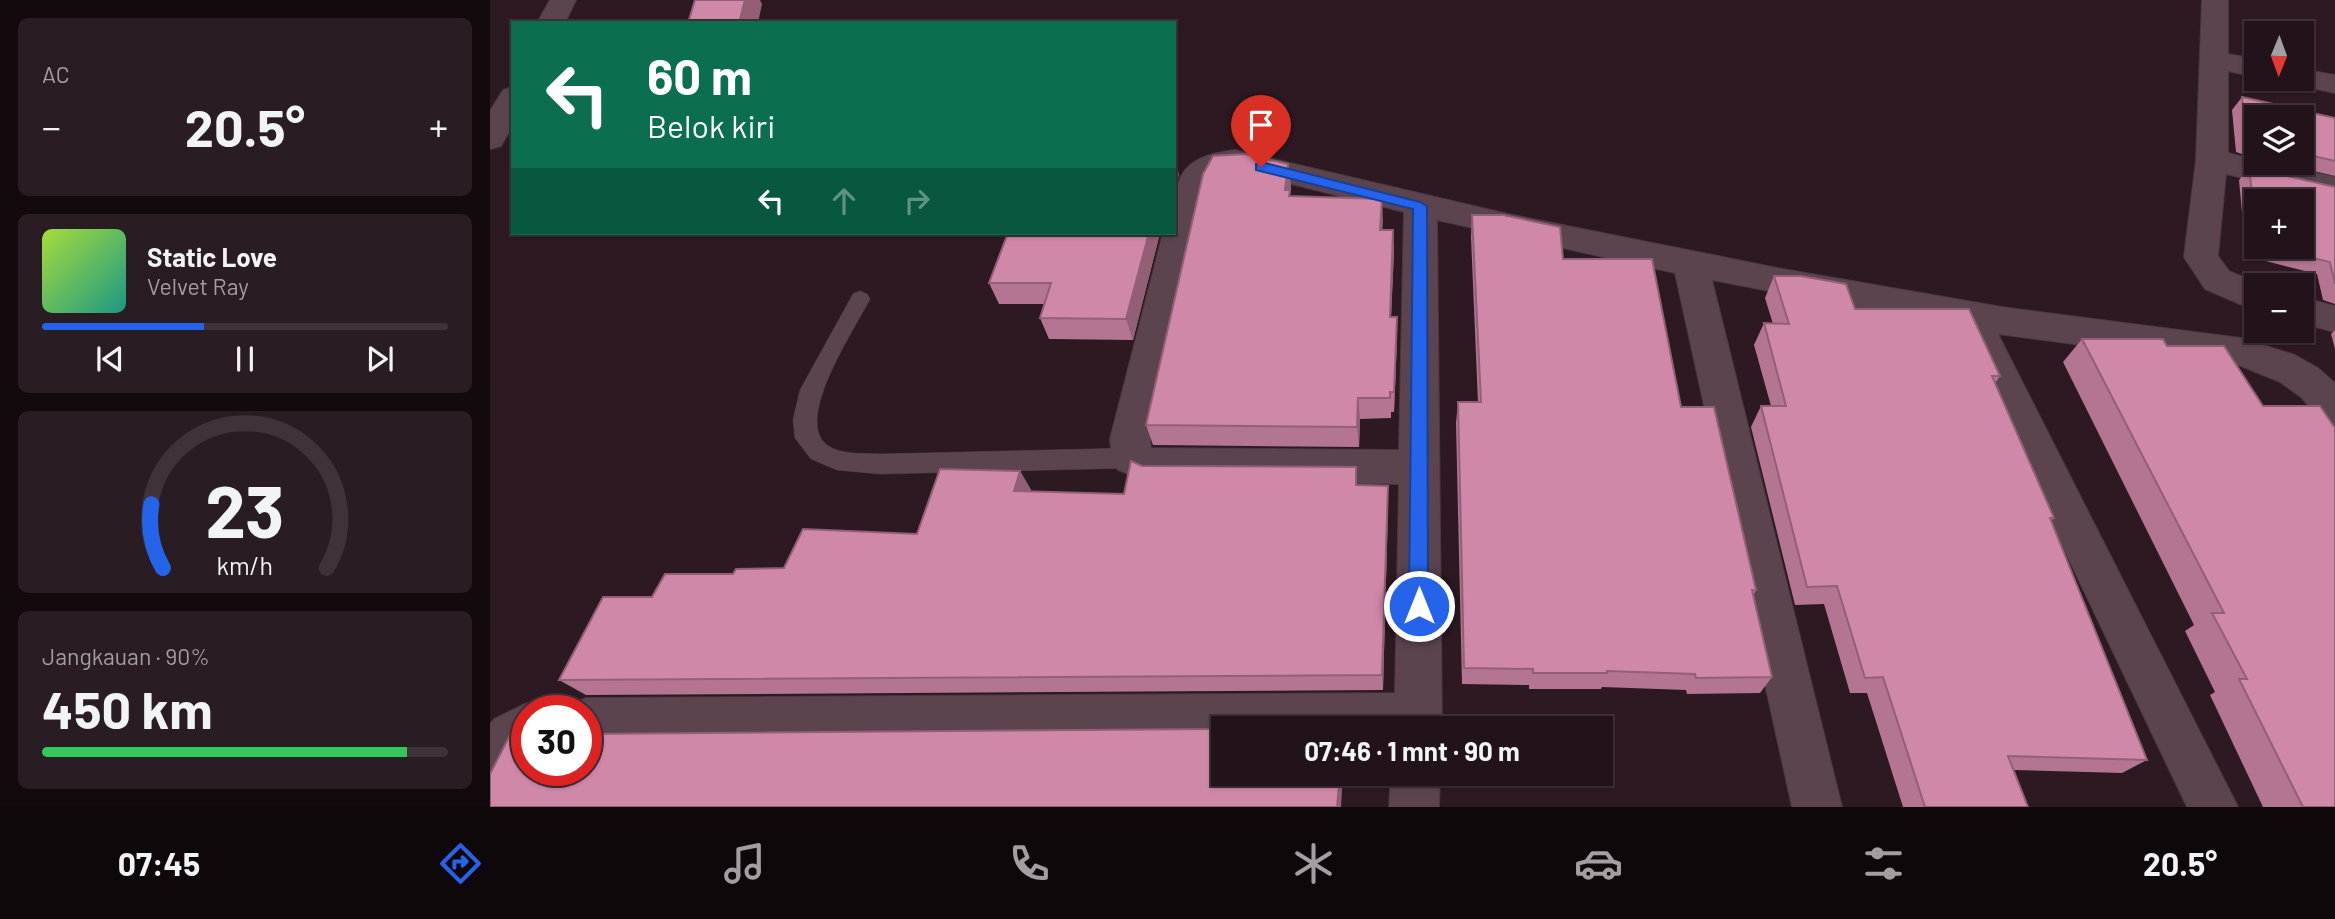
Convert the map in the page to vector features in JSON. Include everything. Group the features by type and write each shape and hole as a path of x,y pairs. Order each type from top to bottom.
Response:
{"street":[{"path":"552,21 563,0"},
{"path":"2215,0 2212,160 2201,257 2217,279 2244,292"},
{"path":"2213,60 2244,66"},
{"path":"2314,80 2335,84"},
{"path":"490,139 511,100"},
{"path":"1419,467 1150,465 1132,458 1130,439 1189,195 1199,171 1210,164 1235,160 1420,206 1691,266 1971,316 2241,352 2269,359 2300,375 2320,389 2335,410"},
{"path":"2212,160 2335,188"},
{"path":"1418,716 1420,206"},
{"path":"1691,266 1817,807"},
{"path":"2314,313 2335,319"},
{"path":"1971,316 2213,807"},
{"path":"602,722 1211,722"},
{"path":"490,762 511,736"},
{"path":"1414,807 1415,786"}],"lane":[{"path":"860,299 811,390 805,420 807,438 819,452 837,460 880,464 1132,458"}],"building":[{"path":"695,0 745,0 740,21 689,21"},
{"path":"2242,97 2277,105 2244,105 2244,114"},
{"path":"2314,113 2335,118 2335,161 2314,156"},
{"path":"1245,154 1288,164 1285,190 1290,190 1289,196 1382,199 1380,230 1393,230 1390,317 1397,317 1394,392 1390,392 1390,398 1358,398 1357,427 1146,425 1203,174 1213,156"},
{"path":"2250,175 2283,175 2335,187 2335,284 2330,262 2314,258 2314,189 2252,189"},
{"path":"1472,215 1503,215 1560,227 1563,259 1652,259 1681,407 1714,407 1756,590 1752,590 1772,677 1696,678 1695,674 1607,671 1533,673 1533,669 1464,668 1458,402 1481,402"},
{"path":"1007,235 1148,235 1126,319 1040,318 1051,283 989,283"},
{"path":"1774,276 1801,276 1846,284 1855,309 1969,309 2000,376 1992,376 2054,518 2050,518 2147,760 2008,756 2028,807 1925,807 1883,677 1865,678 1837,586 1807,587 1761,406 1786,406 1764,323 1789,324"},
{"path":"2082,339 2163,339 2167,346 2224,346 2263,406 2320,406 2335,428 2335,807 2303,807 2239,679 2247,679 2212,613 2224,613"},
{"path":"1131,461 1142,466 1356,467 1356,485 1388,486 1382,675 559,680 603,597 652,597 665,574 733,574 736,569 784,568 803,529 917,534 940,469 1020,471 1014,491 1124,494"},
{"path":"1211,729 1211,786 1339,786 1337,807 490,807 490,774 510,735 511,786 602,786 602,734"}],"route":[{"path":"1261,167 1420,206 1419,606"}]}
